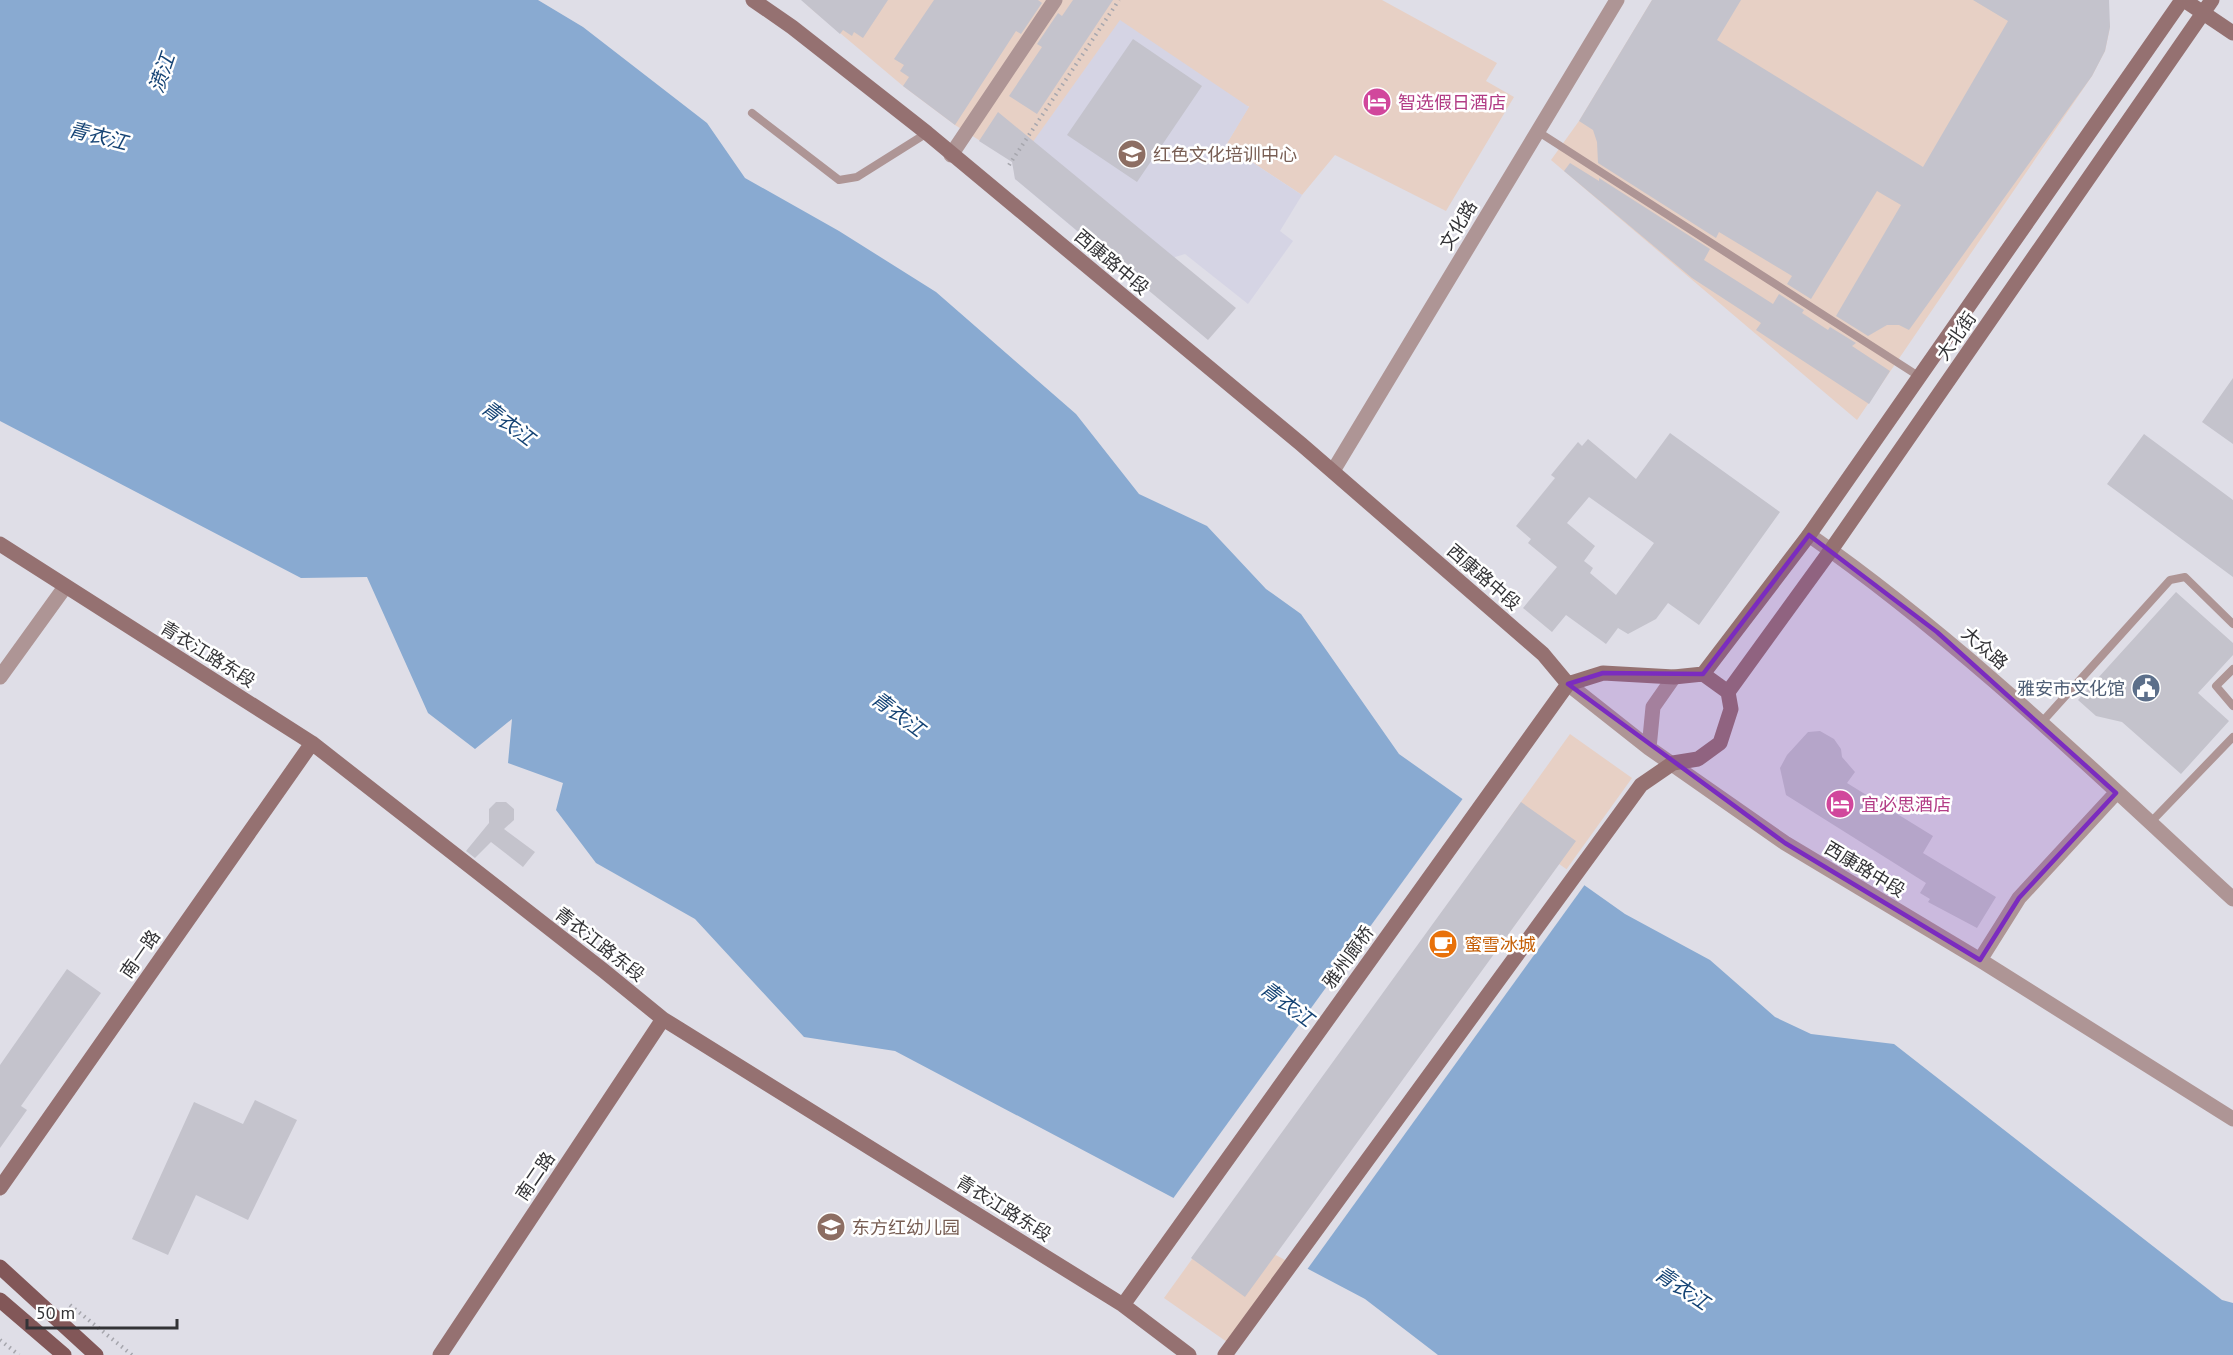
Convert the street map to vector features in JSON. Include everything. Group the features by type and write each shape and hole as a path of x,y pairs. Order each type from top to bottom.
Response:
{"main road":[{"name":"西康路中段","path":"753,0 792,27 927,133 1333,471 1543,654 1568,684"},
{"path":"2183,0 2208,7 2233,33"},
{"name":"大北街","path":"1703,674 1809,535 2183,0"},
{"name":"大北街","path":"1728,692 1831,550 2208,7"},
{"name":"青衣江路东段","path":"0,544 312,744 663,1019 1124,1305 1189,1355"},
{"path":"1228,1350 1641,785 1673,763 1698,759 1720,743 1731,709 1728,692 1703,674 1674,677 1603,673 1568,684"},
{"name":"雅州廊桥","path":"1124,1305 1568,684"},
{"name":"南一路","path":"0,1188 312,744"},
{"name":"南二路","path":"440,1355 663,1019"},
{"path":"0,1267 96,1355"},
{"path":"0,1300 64,1355"}],"street":[{"name":"文化路","path":"1333,471 1617,0"},
{"path":"951,155 1052,1"},
{"name":"大众路","path":"1809,535 1937,632 2042,722 2233,899"},
{"path":"0,678 65,587"},
{"path":"1649,748 1653,707 1674,677"},
{"name":"西康路中段","path":"1568,684 1649,748 1785,843 1980,960 2233,1119"},
{"path":"1980,960 2019,898 2116,793"}],"lane":[{"path":"752,113 838,180 857,177 927,133"},
{"path":"1537,131 1920,377"},
{"path":"2042,722 2170,580 2185,577 2233,624"},
{"path":"2233,669 2216,686 2233,706"},
{"path":"2150,823 2233,737"}],"path":[{"path":"1009,165 1119,0"},
{"path":"70,1305 132,1355"},
{"path":"0,1340 19,1355"}],"highlighted area":[{"path":"1809,535 1937,632 2116,793 2019,898 1980,960 1785,843 1568,684 1603,673 1703,674"}],"shaded area":[{"path":"805,0 1382,0 1497,63 1486,81 1514,97 1446,211 1335,155 1302,195 1226,145 1249,106 1017,164 955,125 903,86 808,6"},
{"path":"1652,0 2106,0 2110,27 2105,51 2092,76 1857,420 1551,160 1579,121"},
{"name":"红色文化培训中心","path":"1120,20 1249,107 1226,145 1302,195 1280,231 1293,241 1248,304 1185,254 1175,257 1148,289 1095,236 1090,242 1015,179 1017,164"},
{"path":"1570,734 1632,778 1227,1342 1164,1298"}],"water":[{"path":"0,0 538,0 583,27 707,123 745,178 839,231 936,292 1076,414 1139,494 1207,526 1266,589 1301,614 1399,754 1625,914 1710,960 1775,1017 1811,1034 1894,1044 2222,1300 2233,1303 2233,1355 1438,1355 1365,1299 895,1051 804,1037 695,919 596,863 556,810 563,783 508,763 512,719 475,749 428,713 367,577 301,578 0,421"}],"pier":[{"path":"1464,797 1586,883 1306,1271 1172,1200"}],"building":[{"path":"801,0 888,0 863,38 854,32 852,36 843,30 840,34"},
{"path":"934,0 1038,0 1042,3 1021,34 1016,31 955,125 903,86 909,77 900,71 904,65 894,59"},
{"path":"1073,0 1113,0 1037,114 1009,96 1042,47 1037,44 1058,13 1062,16"},
{"path":"1652,0 1741,0 1717,40 1923,167 2008,21 1973,0 2109,0 2110,27 2105,51 2092,76 1909,330 1899,325 1887,325 1868,336 1836,316 1901,205 1877,191 1811,299 1787,284 1792,276 1719,232 1716,238 1598,163 1597,142 1593,130 1579,121"},
{"path":"1133,39 1202,86 1137,182 1067,135"},
{"path":"998,112 1236,308 1208,340 1015,179 1012,162 979,141"},
{"path":"1570,163 1599,181 1599,178 1710,249 1704,260 1773,304 1779,294 1804,310 1802,313 1828,330 1830,327 1856,343 1852,346 1890,371 1869,404 1756,330 1761,323 1692,278 1564,171"},
{"path":"2233,378 2233,444 2202,422"},
{"path":"1670,433 1780,512 1699,625 1668,603 1656,619 1628,634 1618,628 1606,644 1566,615 1552,632 1523,608 1557,567 1528,543 1531,539 1516,526 1555,478 1551,475 1578,442 1582,446 1588,439 1636,479","holes":["1589,497 1654,543 1616,595 1590,573 1593,568 1584,561 1595,546 1567,523"]},
{"path":"2144,434 2233,500 2233,577 2107,484"},
{"name":"雅安市文化馆","path":"2176,592 2233,643 2233,655 2198,693 2229,721 2181,774 2122,722 2096,716 2078,700"},
{"name":"宜必思酒店","path":"1820,731 1834,739 1841,749 1842,757 1855,772 1847,783 1933,836 1923,853 1996,897 1977,928 1928,902 1930,899 1920,893 1926,883 1786,795 1780,768 1787,755 1808,732"},
{"path":"496,802 506,802 514,809 514,820 504,829 535,852 523,867 491,842 475,858 466,851 489,823 489,809"},
{"path":"1521,802 1576,841 1245,1297 1191,1258"},
{"path":"67,969 101,993 21,1106 27,1110 0,1148 0,1065"},
{"path":"255,1100 297,1120 248,1220 196,1195 168,1255 132,1239 194,1102 243,1124"}],"place":[{"name":"智选假日酒店","path":"1377,102"},
{"name":"红色文化培训中心","path":"1132,154"},
{"name":"雅安市文化馆","path":"2146,688"},
{"name":"宜必思酒店","path":"1840,804"},
{"name":"蜜雪冰城","path":"1443,944"},
{"name":"东方红幼儿园","path":"831,1227"}],"water label":[{"name":"𣸣江","path":"162,73"},
{"name":"青衣江","path":"98,136"},
{"name":"青衣江","path":"508,423"},
{"name":"青衣江","path":"898,714"},
{"name":"青衣江","path":"1287,1004"},
{"name":"青衣江","path":"1682,1288"}]}
